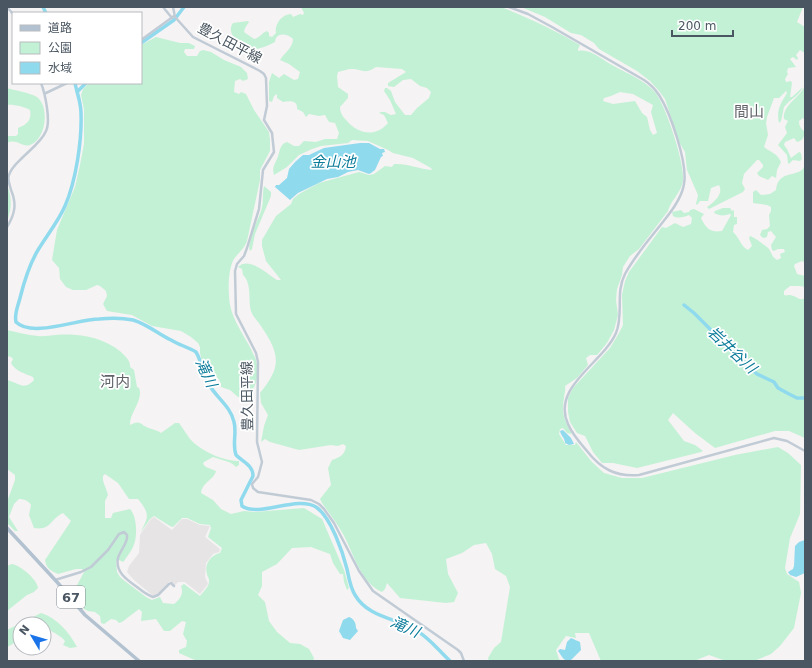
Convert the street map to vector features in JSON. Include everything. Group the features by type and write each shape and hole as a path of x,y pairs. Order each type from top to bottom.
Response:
{"main road":[{"name":"67","path":"7,528 89,618 139,661"}],"street":[{"path":"163,7 174,17"},
{"path":"173,7 174,17"},
{"path":"509,7 528,14 552,27 638,76 653,87 667,111 684,166 684,184 677,202 629,268 622,282 619,297 619,321 616,333 607,348 574,385 567,397 565,413 569,427 598,464 613,472 624,475 639,475 774,438 788,440 805,452"},
{"path":"142,39 174,17"},
{"name":"豊久田平線","path":"174,17 193,37 260,71 266,78 268,106 264,120 272,133 274,152 263,170 258,213 244,256 237,264 235,271 236,314 256,353 258,362 257,442 262,462 258,477 252,484 252,488 258,492 311,500 321,506 334,523 359,571 369,586 385,600 458,650 464,661"},
{"path":"7,227 14,215 15,204 9,181 9,174 46,132 48,124 45,93 41,84"},
{"path":"45,93 65,84"},
{"path":"55,580 81,572 91,567 108,550 119,534 124,532 127,535 127,538 118,558 119,571 123,577 153,597 158,595 169,584 171,583 174,586"}],"shaded area":[{"path":"154,517 172,530 182,519 187,519 200,525 210,526 205,537 220,549 219,552 213,554 206,563 205,577 208,584 200,594 185,582 178,582 175,585 170,581 156,596 152,595 127,572 129,566 139,553 140,535 150,520"}],"green space":[{"path":"301,7 501,7 541,24 580,45 578,51 588,51 592,53 641,81 655,92 664,109 674,135 683,173 682,185 668,211 639,249 630,256 623,267 617,289 616,300 618,315 614,330 607,343 597,355 590,355 586,358 588,365 577,378 565,386 563,413 572,434 567,433 563,428 560,429 559,434 566,445 575,445 576,442 592,462 604,473 622,478 642,478 735,455 778,447 788,453 801,465 800,514 790,538 785,568 787,574 799,582 801,593 794,628 780,646 771,654 754,661 726,661 709,655 694,661 601,661 589,633 575,633 576,638 566,636 556,650 561,661 489,661 488,658 494,648 501,642 510,587 506,576 495,569 492,554 486,543 474,545 462,553 446,559 448,574 458,593 454,602 446,603 400,598 387,583 382,592 368,582 363,575 343,534 320,499 331,485 328,468 332,460 343,454 346,446 343,444 338,446 331,445 299,450 270,442 265,439 261,442 268,415 261,403 260,393 272,376 276,360 272,345 251,311 248,282 243,275 242,269 238,267 242,264 253,265 277,280 281,280 266,261 262,240 276,216 291,204 293,199 319,183 359,172 369,175 374,174 385,166 392,167 394,164 404,164 432,170 413,158 393,153 368,141 352,140 348,143 321,146 312,149 299,155 287,167 274,175 273,170 281,147 284,143 287,142 294,146 299,146 304,141 316,142 325,139 337,139 339,133 335,123 329,122 325,115 319,116 309,114 306,117 303,112 297,109 295,103 290,101 283,102 277,98 277,94 274,96 272,102 269,101 269,82 272,73 279,78 284,74 294,80 298,79 300,72 289,64 280,60 290,48 293,39 287,35 280,35 276,38 275,42 271,44 252,49 236,40 231,32 231,28 233,23 248,21 249,22 244,32 254,39 258,38 267,31 269,36 272,37 276,33 276,27 279,20 288,14 291,14 293,17 300,14 303,15 304,13","holes":["376,67 402,69 406,72 388,83 388,86 394,87 403,80 411,79 431,92 429,98 411,115 405,115 395,102 391,91 385,88 384,91 396,114 391,115 381,112 379,113 384,115 388,123 378,131 362,131 352,126 342,115 340,107 348,98 348,94 338,87 337,76 338,72 348,69 369,71","620,92 633,94 653,105 651,112 657,133 653,135 650,130 647,117 642,113 635,101 613,104 603,101 604,98"]},
{"path":"521,7 803,7 797,22 805,27 805,53 800,50 796,55 798,58 797,60 793,57 790,59 796,67 788,68 788,74 785,79 786,82 791,81 792,83 790,97 792,97 803,87 799,93 784,107 781,121 779,123 779,110 787,93 786,91 779,98 774,98 766,123 768,135 764,147 775,155 781,162 777,170 776,178 772,176 768,180 759,176 757,173 763,165 759,160 757,160 744,174 742,183 745,189 743,192 709,209 707,207 719,195 719,185 711,188 708,201 700,201 697,205 698,195 687,170 685,152 679,142 665,99 659,91 650,81 637,71 599,49 594,43 581,35 571,33 545,17"},
{"path":"156,37 180,43 189,43 195,46 194,49 185,49 184,52 187,56 197,56 200,51 203,50 211,52 224,60 241,67 247,73 248,79 243,81 240,79 235,81 234,92 246,94 254,110 269,132 270,151 260,170 260,180 247,241 234,259 229,276 231,309 257,364 257,378 254,387 248,394 246,392 242,393 240,397 230,390 221,387 219,379 209,373 203,365 198,343 191,337 181,331 152,326 132,315 107,311 103,304 107,296 106,291 97,285 86,290 73,290 66,287 60,279 59,268 52,260 57,230 75,187 84,144 84,109 81,95 83,89 88,84 142,84 142,44"},
{"path":"805,86 805,120 803,118 799,121 800,127 805,132 804,136 799,142 797,142 794,138 785,142 784,145 791,158 799,152 801,153 802,159 800,161 793,160 789,164 787,155 778,145 787,133 785,127 788,121 784,119 784,114 788,106"},
{"path":"7,88 37,97 44,108 45,115 43,130 35,142 30,145 27,146 17,142 7,143 7,136 16,136 18,134 18,128 28,122 30,110 16,105 7,105"},
{"path":"805,165 805,263 802,261 794,266 797,274 805,276 805,287 790,286 784,291 784,295 791,295 800,299 805,297 805,438 789,431 775,431 715,448 695,433 673,413 668,420 684,441 695,445 703,451 637,468 613,463 602,463 593,452 585,436 577,433 570,422 568,398 573,388 610,348 623,325 622,295 625,281 629,272 662,227 666,228 675,223 683,227 691,224 692,218 689,215 679,218 673,216 672,212 681,210 684,213 694,209 704,214 701,218 709,229 714,231 722,231 731,215 718,215 714,213 715,211 723,208 730,208 732,211 734,210 734,217 737,217 737,224 734,225 733,232 746,249 748,250 752,246 749,238 750,236 769,249 775,259 777,260 781,258 780,254 785,252 784,249 772,250 771,245 776,237 771,231 768,232 767,237 763,238 760,235 762,230 767,229 770,226 769,215 771,207 753,203 753,192 756,190 761,195 770,194 776,190 781,179 785,176 799,172"},
{"path":"7,185 11,203 7,221"},
{"path":"264,186 271,192 271,196 255,234 252,249 250,251 249,247 251,237 262,208"},
{"path":"7,330 40,336 73,335 90,337 114,347 129,361 130,367 134,370 137,387 139,388 140,392 140,397 130,421 130,425 140,423 161,433 175,423 179,423 190,439 200,448 219,457 239,461 239,465 236,467 229,462 213,457 204,462 203,464 206,467 216,471 213,477 206,483 201,493 213,500 221,509 231,514 244,511 255,512 304,508 322,519 344,570 349,588 347,590 343,574 340,574 333,563 330,554 311,547 292,548 277,564 262,572 262,586 258,595 265,602 269,621 277,632 290,643 300,644 309,649 314,658 313,661 197,661 179,653 179,650 186,647 187,641 183,634 186,622 182,621 170,631 164,631 156,619 141,621 142,612 139,609 122,622 119,623 116,620 111,619 104,624 101,623 100,616 95,612 84,609 75,595 75,589 84,572 82,569 76,569 58,574 49,569 45,560 71,521 63,513 44,528 34,528 29,515 31,505 26,500 19,499 14,504 9,517 18,531 15,531 7,523 7,502 15,480 15,475 7,469 7,380 24,386 34,380 33,377 15,368 11,363 13,359 7,356","holes":["105,474 118,483 129,499 138,499 146,510 147,516 141,532 150,519 154,516 173,527 182,518 187,518 200,524 210,525 211,528 208,537 222,548 220,553 211,558 207,563 206,570 209,582 200,596 184,584 181,586 182,594 174,604 163,603 160,597 152,600 146,597 120,577 117,572 116,561 119,560 123,562 131,551 135,543 136,527 134,516 130,509 113,513 111,518 105,518 105,501 108,495 103,481 103,476"]},
{"path":"12,564 28,573 37,584 38,588 7,611 7,566"},
{"path":"41,613 49,616 35,616"},
{"path":"52,618 62,626 77,647 70,648 63,645 65,641 52,631"},
{"path":"12,628 12,644 7,647 7,630"}],"water":[{"name":"金山池","path":"369,143 380,149 384,149 385,152 382,153 383,156 381,157 375,170 371,173 369,174 358,170 327,179 298,193 290,200 275,187 287,178 289,169 303,155 309,155 324,148"},
{"path":"563,430 571,438 574,444 569,445 565,443 560,431"},
{"path":"805,540 805,573 796,577 790,575 788,572 793,569 794,566 795,546 799,542"},
{"path":"349,617 356,624 358,631 350,640 343,638 339,631 343,620"},
{"path":"571,638 580,642 581,650 570,661 568,661 563,658 558,651 560,649 565,650 567,642"}],"waterway":[{"name":"滝川","path":"43,7 46,12"},
{"path":"142,42 174,20 184,7"},
{"name":"滝川","path":"75,84 80,106 81,124 78,160 75,173 65,206 56,223 38,250 29,268 16,310 16,322 23,326 44,328 90,320 112,318 129,319 143,324 174,342 196,352 210,386 227,407 232,417 235,426 234,447 236,455 249,466 253,472 253,476 241,500 242,506 249,509 258,510 299,503 316,507 327,519 336,536 352,589 360,602 374,613 406,625 419,632 450,661"},
{"path":"77,92 85,84"},
{"name":"岩井谷川","path":"684,305 757,374 774,382 778,388 789,394 797,398 805,398"}],"district":[{"name":"間山","path":"749,112"},
{"name":"河内","path":"115,382"}]}
